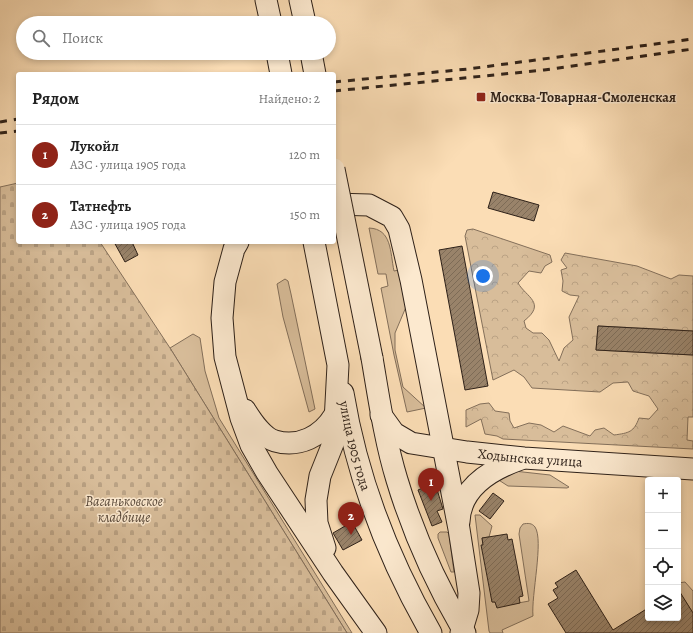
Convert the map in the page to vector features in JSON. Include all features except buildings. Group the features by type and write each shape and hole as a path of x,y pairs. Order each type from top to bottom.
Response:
{"main road":[{"path":"266,0 269,16"},
{"path":"300,0 303,16"},
{"path":"278,60 281,72"},
{"path":"312,60 315,72"},
{"path":"336,179 372,358 381,414 397,481 411,519 437,579 463,632"},
{"path":"336,204 369,205 392,217 399,229 411,280 459,529 469,593 468,610 463,632"},
{"path":"237,244 231,257 225,282 222,318 225,357 241,418 251,445 267,473 333,573 376,633"},
{"path":"314,244 338,365 338,394 334,416 334,441 320,476 316,512 320,534 333,573"},
{"name":"улица 1905 года","path":"338,365 345,404 371,505 393,562 430,633"},
{"path":"233,388 248,416 258,428 275,441 286,442 310,439 328,426 334,416"},
{"name":"Ходынская улица","path":"381,414 394,433 411,443 524,458 693,469"},
{"path":"459,529 459,515 463,503 472,488 481,479 498,468 524,458"}],"green space":[{"name":"Ваганьковское кладбище","path":"16,183 16,244 101,244 170,348 347,633 0,633 0,187"},
{"path":"369,228 377,229 386,237 389,243 394,271 399,270 406,307 395,333 395,350 403,387 426,408 407,412 381,288 388,286 386,274 378,274"},
{"path":"473,229 550,255 552,262 545,266 541,273 529,271 518,283 533,300 534,305 531,315 524,321 526,328 533,333 542,333 549,340 559,361 564,348 573,340 569,317 579,296 570,295 562,291 563,281 561,270 567,268 561,260 565,253 637,266 671,279 679,275 693,276 693,331 598,326 596,350 693,355 693,417 688,417 687,440 693,441 693,449 503,439 497,436 485,434 481,419 466,427 466,410 480,404 489,403 495,411 509,413 510,421 514,428 529,423 541,425 554,432 563,426 590,436 595,430 604,428 614,435 630,431 633,429 639,418 649,419 658,409 649,396 633,391 628,382 613,383 600,392 532,388 524,377 514,370 493,380 465,236 467,230"},
{"path":"285,279 288,281 291,294 315,409 309,412 283,317 277,284"},
{"path":"193,334 200,338 205,371 219,418 352,633 347,633 170,348"},
{"path":"514,471 550,475 569,487 508,486 494,477"},
{"path":"475,515 480,515 492,526 489,537 482,538 492,602 495,602 497,607 529,601 519,534 520,528 523,524 531,524 535,527 537,534 538,556 533,616 502,630 503,633 490,633 489,631"},
{"path":"440,532 447,532 449,534 454,572 451,572 438,538 438,534"},
{"path":"685,582 693,591 693,613 681,595 681,583"}],"railway":[{"path":"336,82 468,69 693,39"},
{"path":"336,91 544,70 693,49"},
{"path":"0,122 16,119"},
{"path":"0,133 16,131"}],"place":[{"name":"Москва-Товарная-Смоленская","path":"481,97"},
{"name":"Лукойл","path":"431,501"},
{"name":"Татнефть","path":"351,535"}]}
